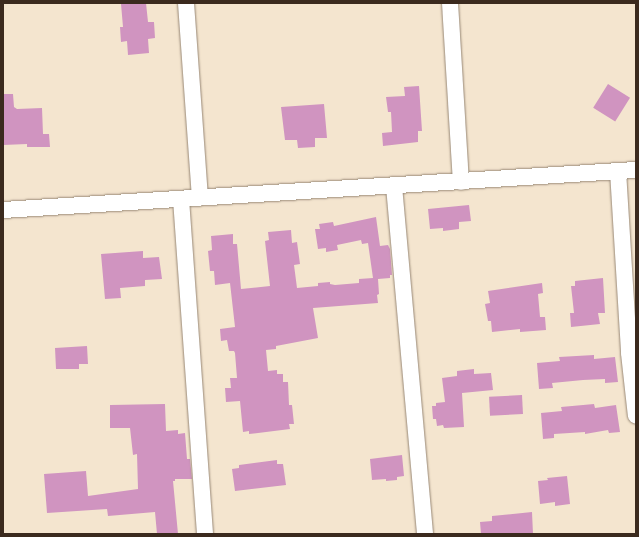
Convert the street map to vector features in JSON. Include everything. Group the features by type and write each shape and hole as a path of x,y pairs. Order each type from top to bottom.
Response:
{"street":[{"path":"186,3 200,197"},
{"path":"450,3 461,182"},
{"path":"3,210 636,170"},
{"path":"618,171 629,353 636,416"},
{"path":"394,186 424,534"},
{"path":"181,198 205,534"}],"building":[{"path":"146,3 148,22 154,22 155,38 148,39 149,53 128,55 127,41 121,42 120,27 123,27 121,4"},
{"path":"608,84 630,98 615,122 593,108"},
{"path":"419,86 422,131 418,131 418,142 383,146 382,133 392,132 391,112 388,112 386,97 405,96 404,87"},
{"path":"3,94 13,94 14,107 17,109 42,108 43,134 49,134 50,147 27,147 27,144 3,145"},
{"path":"324,104 327,138 315,138 315,147 298,148 297,140 285,140 281,107"},
{"path":"469,205 471,221 459,222 459,229 443,231 443,228 430,229 428,209"},
{"path":"376,217 380,246 388,245 390,249 392,275 390,275 390,278 378,279 378,303 313,308 318,338 276,346 276,349 266,350 268,371 277,370 277,374 283,374 283,382 288,382 289,405 292,405 294,424 289,424 290,429 249,434 249,431 243,432 240,401 226,402 225,388 231,388 230,378 237,378 235,353 234,351 229,351 227,340 221,341 220,329 235,327 230,283 215,285 214,271 210,271 208,251 212,250 211,236 233,234 233,244 237,244 241,289 270,286 265,241 269,240 268,232 291,230 292,243 297,242 300,264 294,265 297,288 318,286 318,283 330,282 330,284 335,285 359,283 359,279 373,278 368,243 362,244 361,240 337,245 338,250 326,252 326,248 318,249 315,229 320,229 319,224 333,222 334,226"},
{"path":"143,251 143,258 159,257 162,279 145,280 145,286 120,288 121,298 105,299 101,254"},
{"path":"603,278 605,313 598,313 600,324 571,327 570,313 574,313 571,286 575,286 575,281"},
{"path":"542,283 543,293 538,294 540,317 545,317 546,330 520,332 520,329 492,332 491,321 488,321 485,304 490,303 488,291"},
{"path":"87,346 88,364 79,364 79,369 56,369 55,348"},
{"path":"594,355 594,359 615,357 618,382 605,383 605,379 583,380 552,383 553,388 539,389 537,363 560,361 559,357"},
{"path":"474,369 474,374 491,373 493,390 462,393 464,427 444,428 443,425 437,426 436,419 433,419 432,406 436,406 436,403 445,402 442,378 457,376 457,371"},
{"path":"522,395 523,414 490,416 489,397"},
{"path":"165,404 166,431 178,430 178,434 185,433 187,459 190,459 192,479 175,479 175,481 173,481 178,534 157,534 155,512 108,516 107,509 47,513 44,474 86,471 88,496 138,489 137,454 133,455 130,428 110,428 110,405"},
{"path":"594,404 595,408 616,405 620,432 609,433 608,430 585,434 585,432 554,434 554,438 543,439 541,413 562,411 561,407"},
{"path":"402,455 404,476 397,477 397,480 372,480 370,459"},
{"path":"277,460 277,464 283,464 286,485 235,491 232,469 239,468 239,465"},
{"path":"567,476 570,504 555,506 555,502 540,504 538,481 548,480 547,478"},
{"path":"532,512 533,534 481,534 480,522 492,521 492,516"}]}
